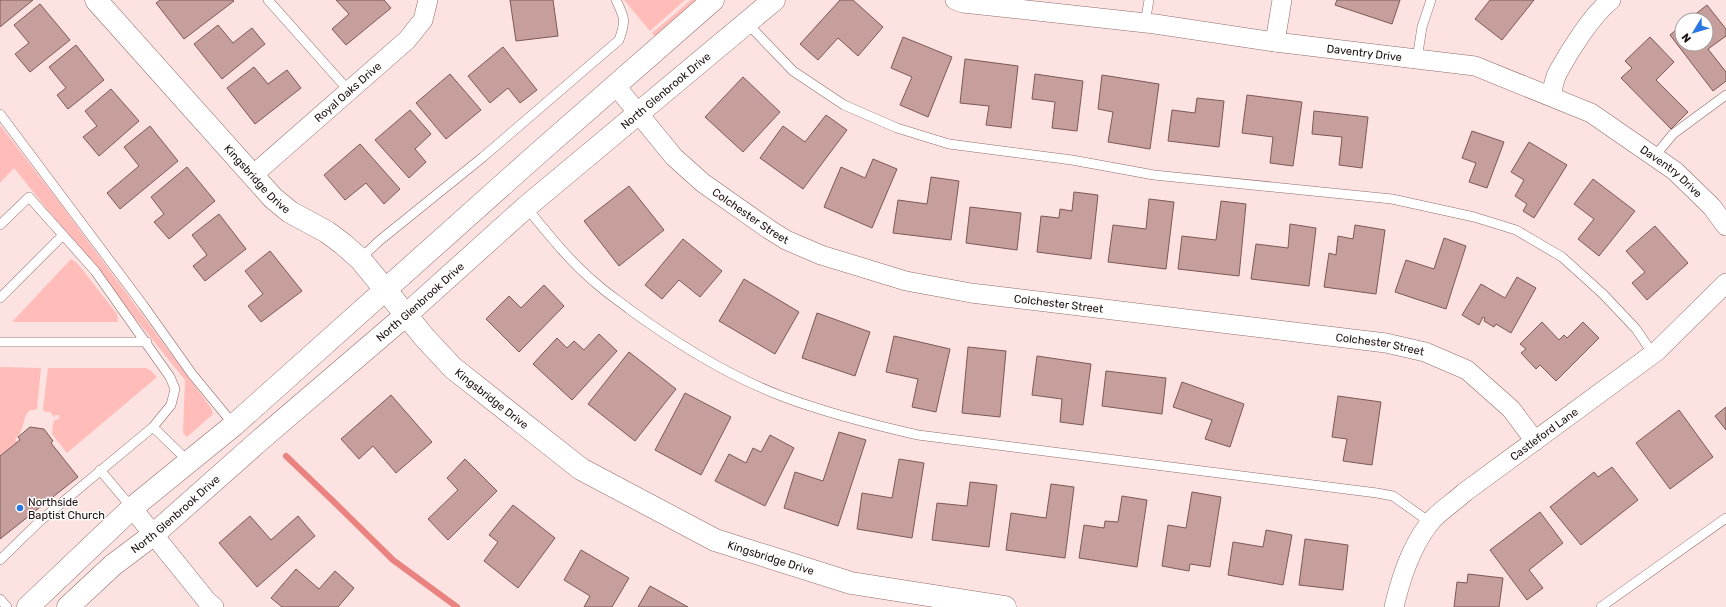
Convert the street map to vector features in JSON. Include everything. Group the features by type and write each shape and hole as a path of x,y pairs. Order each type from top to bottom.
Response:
{"main road":[{"name":"Kingsbridge Drive","path":"96,0 273,198 290,212 327,232 360,259 406,315 453,368 580,469 715,540 851,583 1005,607"},
{"path":"28,607 132,508 234,425 615,85 713,0"},
{"name":"North Glenbrook Drive","path":"68,607 113,566 153,535 406,315 526,207 637,112 748,23 774,0"}],"street":[{"name":"Royal Oaks Drive","path":"253,175 407,40 423,20 428,0"},
{"name":"Daventry Drive","path":"955,0 963,3 1145,23 1275,42 1475,66 1591,113 1675,171 1712,207 1726,226"},
{"path":"1275,42 1282,0"},
{"path":"1551,96 1557,73 1588,25 1611,0"},
{"name":"Colchester Street","path":"615,85 674,157 703,184 786,240 821,255 906,281 971,293 1379,342 1425,352 1467,370 1511,409 1535,441"},
{"name":"Castleford Lane","path":"1394,607 1399,583 1417,543 1430,523 1465,492 1653,354 1726,283"},
{"path":"132,508 206,601 214,607"}],"lane":[{"path":"268,0 349,91"},
{"path":"360,259 379,241 489,152 619,40 624,25 623,14 616,0"},
{"path":"1145,23 1149,0"},
{"path":"1416,59 1422,27 1431,0"},
{"path":"748,23 793,71 844,105 897,128 949,144 1072,160 1154,174 1392,199 1474,217 1516,230 1562,257 1604,295 1636,329 1653,354"},
{"path":"1654,157 1673,134 1726,95"},
{"path":"0,114 143,305 192,374 234,425"},
{"path":"0,225 29,197 95,271 147,342 170,377 175,389 171,404 154,427 40,521 0,560"},
{"path":"526,207 554,241 597,285 636,314 676,343 736,375 784,397 880,426 918,435 1377,492 1394,496 1430,523"},
{"path":"0,298 63,235"},
{"path":"0,342 147,342"},
{"path":"154,427 189,462"},
{"path":"100,470 132,508"},
{"path":"1601,607 1726,518"},
{"path":"0,599 7,607"}],"shaded area":[{"path":"624,0 685,0 650,31"},
{"path":"691,0 697,0 655,37 652,33"},
{"path":"0,125 59,202 211,408 213,414 187,437 183,433 185,380 14,168 0,183"},
{"path":"71,259 78,264 117,314 118,322 12,322"},
{"path":"0,367 41,368 37,409 28,412 21,432 15,439 17,442 0,456"},
{"path":"48,368 146,368 157,377 67,453 52,434 53,424 55,420 59,419 59,415 55,415 55,418 50,412 45,412 43,409"}],"building":[{"path":"0,0 33,0 0,27"},
{"path":"160,0 234,1 184,39 156,3"},
{"path":"336,0 384,0 391,8 346,45 332,29 349,14"},
{"path":"510,0 553,0 558,36 516,41"},
{"path":"840,0 853,0 883,27 858,56 838,38 818,60 800,44"},
{"path":"1337,0 1400,0 1392,24 1335,5"},
{"path":"1490,0 1534,0 1502,40 1475,19"},
{"path":"40,4 70,40 30,72 15,54 29,43 14,25"},
{"path":"1707,5 1713,12 1698,12"},
{"path":"1714,14 1726,29 1726,36 1714,45"},
{"path":"218,25 233,43 252,28 265,44 222,79 194,44"},
{"path":"1674,32 1674,40 1670,35"},
{"path":"903,37 952,57 928,117 900,105 912,77 891,68"},
{"path":"1650,37 1674,62 1656,80 1688,112 1671,129 1621,78 1632,68 1625,61"},
{"path":"76,45 104,80 68,109 57,95 66,88 49,67"},
{"path":"503,47 537,90 520,103 508,88 490,103 468,76"},
{"path":"1683,52 1710,52 1726,72 1726,81 1713,91"},
{"path":"965,59 1018,66 1011,128 986,125 989,106 960,103"},
{"path":"254,67 268,84 287,70 301,88 255,124 227,88"},
{"path":"450,74 481,110 446,139 416,103"},
{"path":"1035,74 1083,81 1077,131 1052,128 1055,102 1032,99"},
{"path":"1102,75 1159,84 1150,149 1108,142 1113,112 1098,109"},
{"path":"743,77 780,112 743,152 705,117"},
{"path":"111,89 139,121 99,156 83,137 97,126 85,111"},
{"path":"1247,95 1302,102 1293,166 1270,163 1273,137 1242,133"},
{"path":"1197,98 1224,101 1219,147 1168,141 1172,110 1195,113"},
{"path":"410,110 431,134 415,149 426,162 409,178 375,140"},
{"path":"1314,111 1368,117 1362,168 1339,165 1342,137 1312,134"},
{"path":"826,115 847,130 803,189 760,158 783,126 805,142"},
{"path":"150,126 178,161 120,209 107,193 139,166 124,147"},
{"path":"1472,131 1504,142 1487,188 1469,182 1476,163 1462,158"},
{"path":"1529,142 1567,165 1534,218 1523,211 1527,204 1515,196 1524,180 1511,172"},
{"path":"360,144 400,189 384,204 366,183 345,200 324,175"},
{"path":"873,159 897,169 872,228 824,207 841,167 865,178"},
{"path":"187,167 215,201 169,239 154,222 164,214 151,197"},
{"path":"931,177 959,181 951,240 893,233 898,200 927,204"},
{"path":"1593,179 1635,211 1599,256 1578,239 1594,219 1574,204"},
{"path":"629,186 664,230 619,266 584,221"},
{"path":"1074,192 1098,195 1091,259 1037,252 1041,216 1059,218 1060,209 1072,211"},
{"path":"1149,199 1174,202 1166,269 1108,262 1113,225 1146,229"},
{"path":"1221,201 1246,204 1239,276 1178,269 1182,236 1216,240"},
{"path":"970,207 1021,213 1017,250 966,243"},
{"path":"219,214 246,249 205,281 193,266 207,255 192,235"},
{"path":"1290,224 1316,228 1309,286 1251,279 1256,244 1288,248"},
{"path":"1355,225 1385,230 1376,294 1324,287 1329,253 1336,255 1338,236 1353,239"},
{"path":"1655,226 1688,263 1647,300 1632,283 1645,272 1626,251"},
{"path":"1444,238 1466,246 1446,309 1395,292 1406,260 1434,269"},
{"path":"683,239 722,271 700,297 679,280 662,299 645,285"},
{"path":"270,251 302,291 261,322 248,306 263,294 245,271"},
{"path":"1517,277 1536,288 1511,333 1496,324 1494,327 1484,321 1485,318 1483,317 1479,325 1462,315 1481,284 1505,298"},
{"path":"744,279 799,312 775,354 719,321"},
{"path":"544,285 564,306 519,352 486,319 509,296 521,308"},
{"path":"817,313 870,332 855,376 802,358"},
{"path":"1542,322 1559,340 1564,335 1567,338 1583,322 1599,338 1556,381 1540,365 1536,369 1521,353 1526,349 1520,344"},
{"path":"599,334 617,351 572,400 533,364 557,338 567,348 574,341 584,350"},
{"path":"894,336 950,349 936,412 912,407 918,379 886,372"},
{"path":"968,347 1006,351 1000,417 962,413"},
{"path":"629,352 676,389 635,441 588,404"},
{"path":"1037,356 1091,364 1083,425 1060,422 1062,399 1032,395"},
{"path":"1106,371 1166,378 1162,414 1102,406"},
{"path":"1182,382 1244,404 1230,447 1205,439 1212,420 1173,407"},
{"path":"685,393 731,417 701,475 655,450"},
{"path":"391,395 432,442 396,473 373,446 359,459 341,439"},
{"path":"1338,396 1381,402 1372,465 1343,461 1347,439 1332,437"},
{"path":"1726,407 1726,430 1715,416"},
{"path":"1679,410 1713,457 1670,489 1636,443"},
{"name":"Northside Baptist Church","path":"30,427 44,429 53,441 51,443 78,477 0,539 0,456 20,440 18,437"},
{"path":"839,432 866,440 838,526 784,508 795,472 823,481"},
{"path":"770,435 794,448 765,506 715,481 729,454 746,463 753,448 761,452"},
{"path":"465,459 497,491 448,540 428,519 458,490 447,478"},
{"path":"899,459 924,463 912,538 857,529 862,493 892,498"},
{"path":"1612,467 1638,500 1581,545 1550,507 1594,472 1598,477"},
{"path":"970,482 997,485 989,547 932,540 937,503 967,506"},
{"path":"1051,484 1074,487 1065,558 1006,550 1011,513 1046,518"},
{"path":"1192,492 1221,497 1210,567 1190,564 1189,571 1162,566 1168,525 1186,528"},
{"path":"1122,496 1147,500 1137,567 1079,558 1084,525 1104,528 1105,521 1118,522"},
{"path":"513,505 555,538 518,588 484,561 498,542 489,535"},
{"path":"1540,512 1563,543 1529,570 1543,588 1527,600 1490,550"},
{"path":"250,516 271,540 298,516 315,536 257,587 219,543"},
{"path":"1266,530 1292,535 1283,585 1228,575 1233,542 1263,547"},
{"path":"1305,539 1348,545 1343,590 1299,585"},
{"path":"581,550 629,578 612,607 584,607 590,596 564,580"},
{"path":"296,569 319,589 335,571 354,588 338,607 282,607 271,598"},
{"path":"1468,574 1503,578 1499,607 1454,607 1457,582 1467,583"},
{"path":"650,586 688,607 638,607"}],"waterway":[{"path":"286,456 393,560 457,607"}],"place":[{"name":"Northside Baptist Church","path":"20,508"}]}
